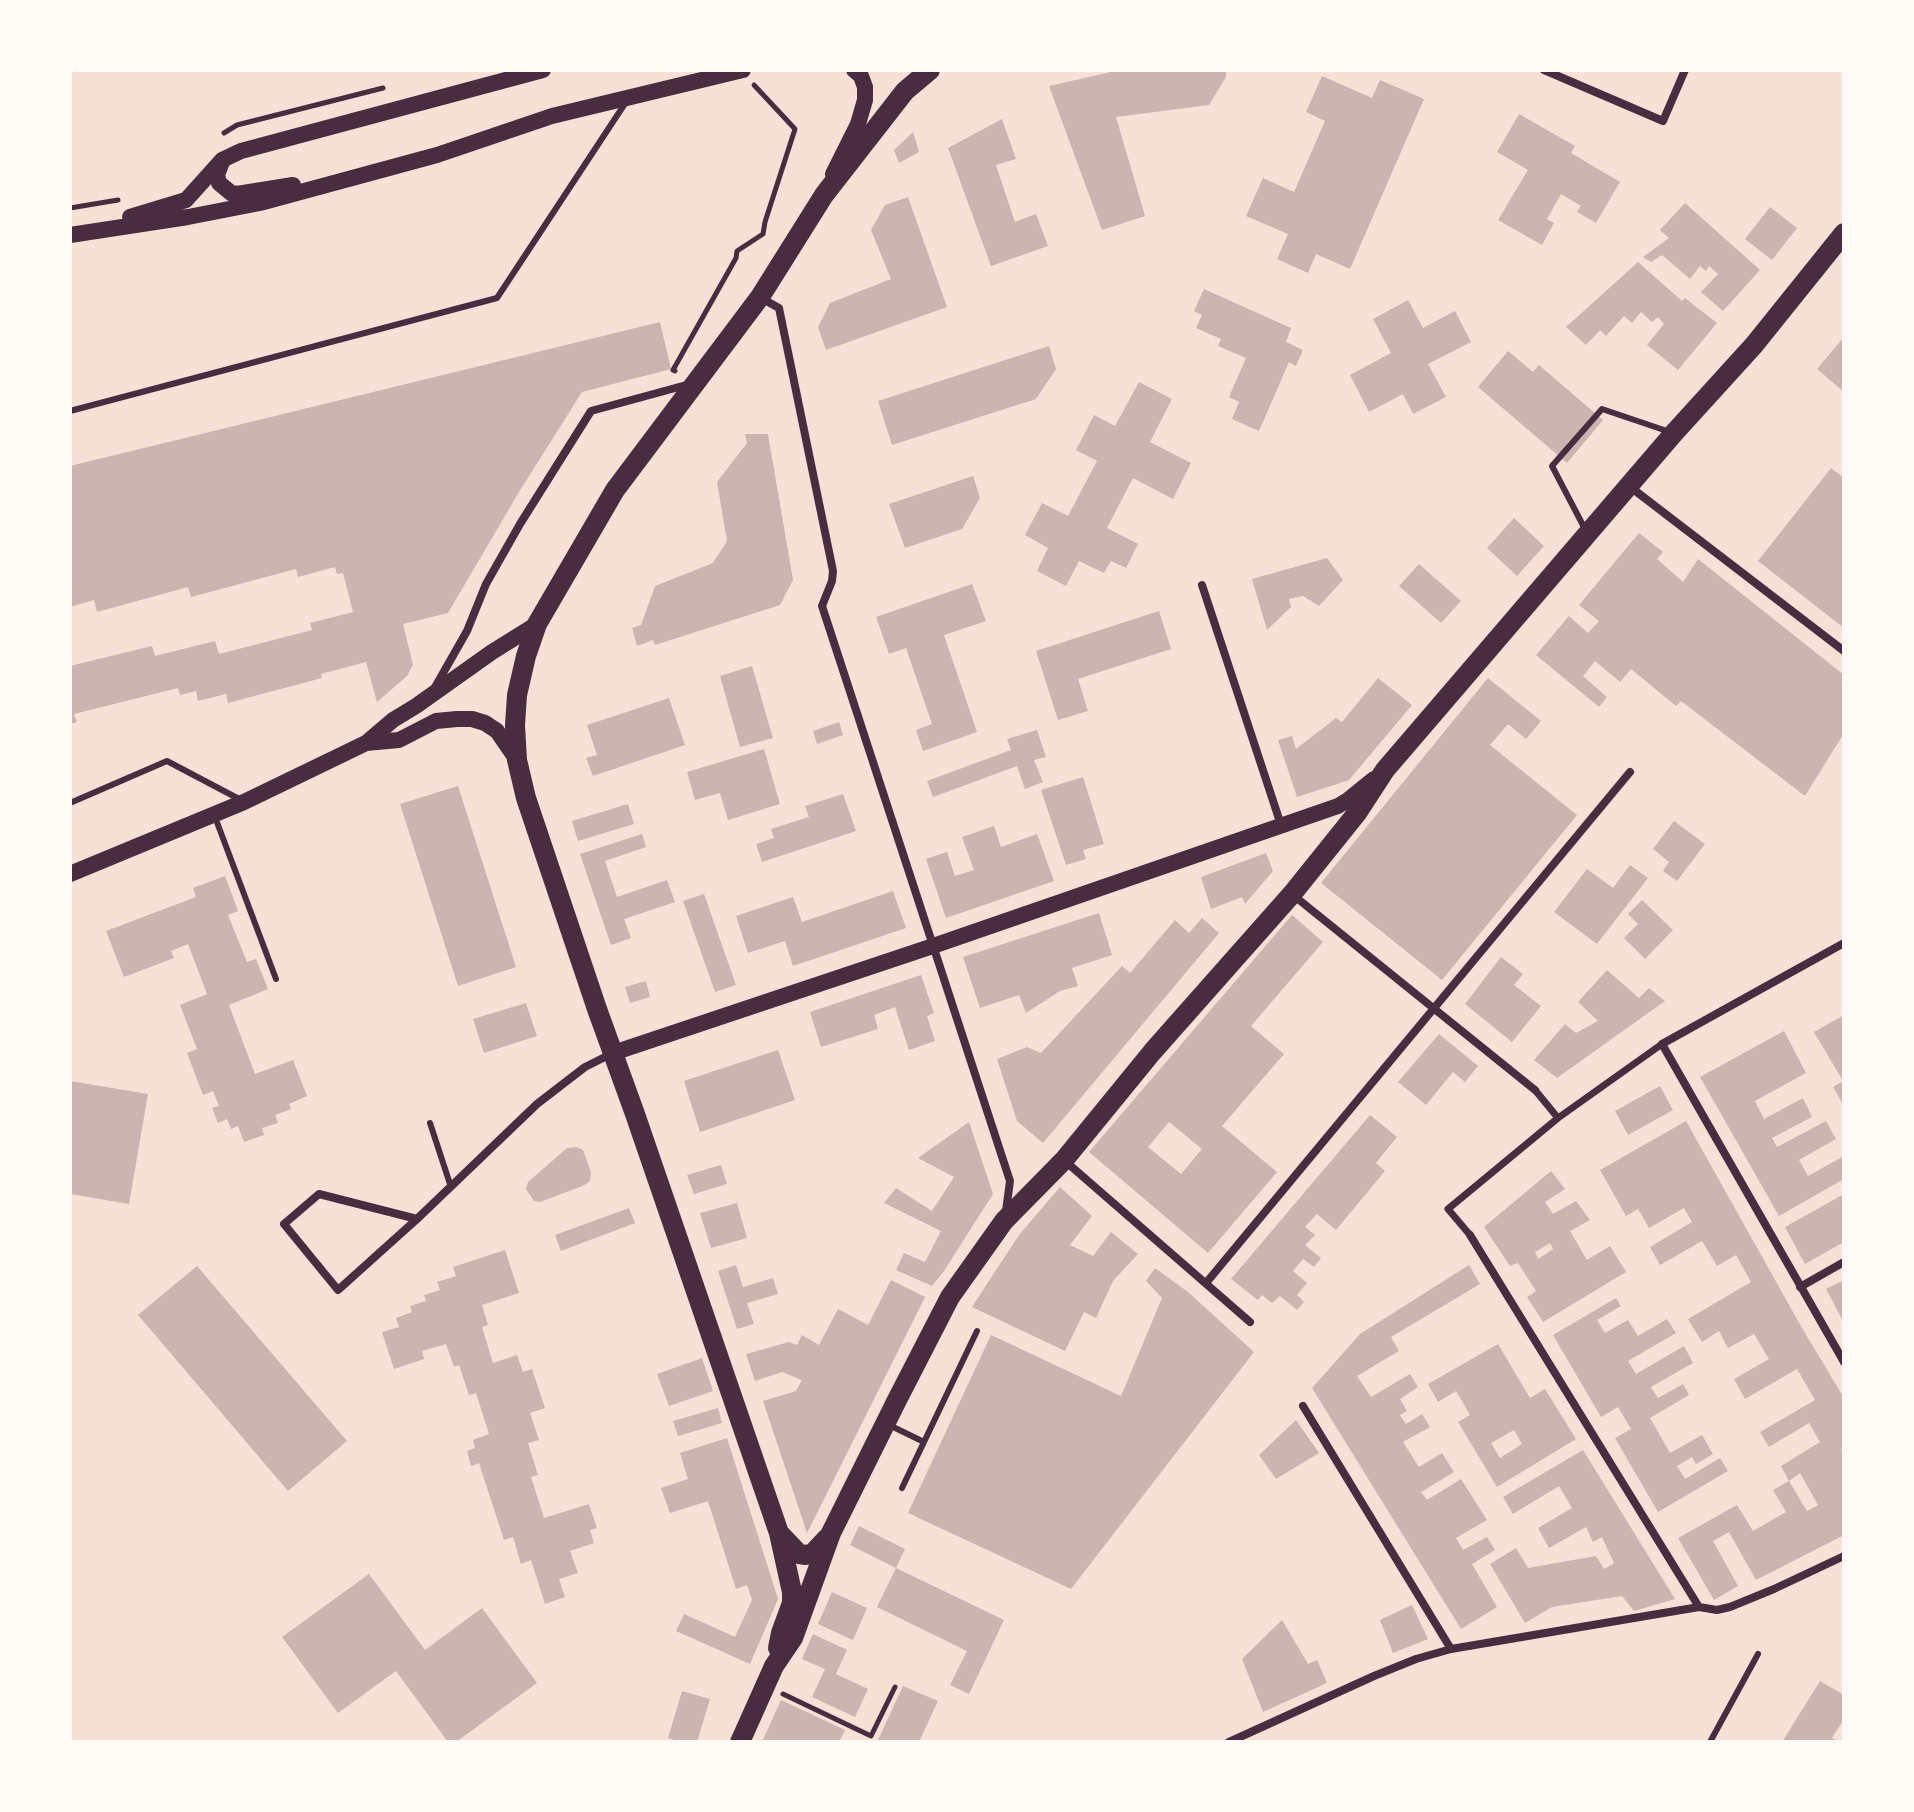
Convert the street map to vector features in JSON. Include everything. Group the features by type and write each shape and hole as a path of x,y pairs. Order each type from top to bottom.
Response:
{"main road":[{"path":"71,234 186,200 222,160 241,151 543,70"},
{"path":"774,1666 792,1603 779,1533 526,798 517,760 515,725 517,695 537,624 615,490 760,297 824,195 858,124 865,100 861,76 854,70"},
{"path":"824,195 905,91 930,70"},
{"path":"71,234 260,203 437,155 552,116 630,96 745,74"},
{"path":"222,160 217,175 219,183 237,194 368,173"},
{"path":"740,1742 774,1666 793,1638 831,1533 950,1297 1004,1221 1064,1160 1153,1051 1292,894 1357,813 1385,770 1674,433 1754,345 1844,233"},
{"path":"70,874 244,802 366,743 393,720 537,624"},
{"path":"366,743 399,740 436,721 472,719 497,731 517,760"},
{"path":"613,1053 1338,806 1385,770"},
{"path":"779,1533 799,1554 806,1555 818,1549 831,1533"}],"street":[{"path":"1544,70 1663,121 1685,70"},
{"path":"760,297 779,308 830,556 832,581 822,606 1010,1181 1004,1221"},
{"path":"430,697 467,631 486,584 591,411 695,383"},
{"path":"1629,486 1844,651"},
{"path":"1202,585 1281,826"},
{"path":"1206,1283 1630,772"},
{"path":"1292,894 1535,1090 1558,1118"},
{"path":"1699,1607 1470,1235 1448,1209 1558,1118 1662,1044 1844,943"},
{"path":"1662,1044 1844,1362"},
{"path":"417,1219 319,1194 284,1224 338,1290 417,1219 537,1104 585,1067 613,1053"},
{"path":"1064,1160 1250,1322"},
{"path":"1800,1287 1844,1262"},
{"path":"1303,1406 1451,1649"},
{"path":"1229,1742 1416,1659 1451,1649 1699,1607 1717,1610 1730,1607 1844,1556"}],"lane":[{"path":"70,411 497,298 630,96"},
{"path":"1587,534 1552,466 1602,409 1674,433"},
{"path":"70,803 167,761 244,802"},
{"path":"214,814 276,979"},
{"path":"430,1123 451,1187"},
{"path":"902,1488 977,1331"},
{"path":"886,1424 924,1442"},
{"path":"1710,1742 1758,1654"}],"path":[{"path":"695,383 673,370 736,258 737,251 763,234 795,129 745,74"},
{"path":"779,1691 871,1736 895,1687"}],"building":[{"path":"1120,70 1226,70 1226,77 1209,105 1116,117 1145,216 1102,230 1049,86"},
{"path":"1322,76 1372,98 1380,80 1424,99 1350,269 1316,254 1308,273 1277,259 1288,234 1246,216 1263,178 1294,192 1325,121 1306,112"},
{"path":"1519,114 1575,146 1571,153 1620,182 1596,223 1577,212 1581,206 1561,194 1547,219 1554,223 1542,245 1498,220 1528,170 1497,152"},
{"path":"1002,119 1016,159 996,165 1015,222 1036,214 1048,246 991,266 948,148"},
{"path":"913,132 919,152 899,163 894,150"},
{"path":"908,197 947,307 826,350 818,327 830,303 891,279 871,230 885,205"},
{"path":"1685,203 1760,270 1723,311 1701,292 1718,274 1709,266 1706,271 1700,266 1690,279 1662,255 1651,262 1643,257 1669,238 1660,230"},
{"path":"1770,207 1797,228 1772,260 1745,239"},
{"path":"1638,262 1682,301 1685,298 1717,323 1678,370 1647,345 1664,324 1658,317 1652,322 1641,312 1632,323 1624,316 1606,336 1600,330 1586,345 1566,327"},
{"path":"1204,289 1291,328 1286,342 1303,350 1296,366 1289,362 1259,431 1232,419 1239,402 1229,397 1246,358 1218,346 1221,339 1196,328 1202,315 1194,311"},
{"path":"1408,300 1423,328 1455,311 1471,342 1428,364 1446,397 1413,414 1403,394 1369,412 1350,375 1391,353 1373,319"},
{"path":"660,322 671,369 582,392 448,613 403,624 413,665 407,676 377,702 366,662 321,674 322,678 228,703 226,694 198,701 196,691 180,695 178,688 74,714 77,722 70,724 70,666 152,646 155,656 215,641 219,654 312,630 310,623 353,612 343,573 337,574 335,567 298,577 296,569 191,597 188,587 97,612 94,600 70,607 70,466"},
{"path":"1844,337 1844,392 1817,369"},
{"path":"1049,346 1056,369 1036,399 892,445 878,401"},
{"path":"1508,351 1533,372 1539,365 1603,420 1567,463 1478,387"},
{"path":"1139,382 1172,399 1150,442 1191,463 1173,499 1133,478 1107,528 1138,544 1126,568 1111,561 1104,573 1079,561 1066,586 1037,571 1048,548 1025,535 1042,503 1068,516 1097,461 1076,450 1094,415 1115,426"},
{"path":"745,434 768,434 793,580 780,605 655,645 653,640 637,646 632,628 641,625 655,586 713,563 727,541 717,482 747,443"},
{"path":"1831,468 1844,478 1844,628 1758,561"},
{"path":"973,476 980,498 962,529 905,548 889,504"},
{"path":"1514,518 1544,546 1517,576 1487,548"},
{"path":"1639,533 1663,552 1657,559 1683,582 1698,559 1844,675 1844,733 1805,796 1681,701 1676,706 1631,669 1620,682 1595,661 1583,676 1607,697 1599,707 1536,655 1569,616 1588,633 1599,621 1579,605"},
{"path":"1327,558 1343,580 1319,606 1303,596 1289,599 1291,607 1267,630 1252,579"},
{"path":"1419,564 1461,601 1441,623 1399,586"},
{"path":"972,584 986,621 944,635 977,732 923,751 916,730 932,724 906,648 889,654 876,617"},
{"path":"1159,611 1171,649 1078,679 1088,711 1058,720 1036,651"},
{"path":"752,666 773,738 740,747 720,676"},
{"path":"1378,678 1412,705 1349,780 1297,797 1278,740 1292,736 1296,749 1336,718 1342,722"},
{"path":"1488,678 1541,721 1526,739 1508,724 1490,745 1577,815 1442,980 1321,883"},
{"path":"669,698 685,745 593,776 586,758 597,755 587,725"},
{"path":"839,722 843,735 817,744 813,731"},
{"path":"1037,730 1046,757 1034,760 1043,782 1025,789 1017,766 933,797 927,781 1011,750 1007,739"},
{"path":"764,749 780,804 728,820 720,793 695,800 687,772"},
{"path":"1083,777 1104,844 1083,850 1086,859 1066,865 1041,790"},
{"path":"458,786 516,967 458,986 400,804"},
{"path":"843,794 856,831 762,862 756,844 774,838 771,829 809,817 805,806"},
{"path":"628,804 634,824 578,841 572,821"},
{"path":"1674,821 1705,844 1677,881 1663,871 1669,862 1653,849"},
{"path":"994,826 1001,847 1037,834 1054,881 946,918 926,859 947,852 955,876 974,870 962,837"},
{"path":"642,834 646,847 605,861 617,897 667,880 675,902 624,919 631,938 611,945 580,854"},
{"path":"1266,853 1273,871 1245,904 1242,897 1211,909 1201,877"},
{"path":"1630,865 1648,878 1597,944 1554,912 1587,869 1613,888"},
{"path":"225,876 238,911 228,915 247,962 256,959 268,989 229,1005 255,1074 293,1060 307,1096 289,1104 291,1109 275,1115 278,1123 262,1128 264,1135 244,1142 238,1126 231,1129 227,1119 218,1123 212,1108 219,1106 213,1091 203,1095 187,1053 197,1049 180,1005 207,994 188,944 171,951 174,958 124,977 106,931 196,897 193,888"},
{"path":"893,891 906,928 793,966 785,941 748,953 736,916 793,897 802,922"},
{"path":"704,894 736,985 715,992 683,901"},
{"path":"1642,900 1673,930 1645,959 1624,938 1638,924 1628,914"},
{"path":"1099,913 1112,955 1072,968 1078,986 1060,991 1026,1013 1019,995 980,1008 963,957"},
{"path":"1292,915 1323,942 1251,1026 1284,1054 1222,1126 1277,1172 1208,1253 1089,1152","holes":["1169,1122 1202,1149 1181,1174 1148,1147"]},
{"path":"1202,918 1219,933 1043,1143 1017,1121 997,1059 1027,1047 1041,1053 1122,966 1130,973 1175,920 1189,933"},
{"path":"1501,957 1523,974 1514,985 1541,1006 1512,1042 1465,1004"},
{"path":"1607,970 1639,998 1649,988 1665,1001 1557,1078 1534,1060 1565,1024 1576,1033 1598,1021 1578,1002"},
{"path":"921,975 934,1013 927,1016 935,1041 909,1050 895,1007 874,1015 878,1029 821,1047 810,1012"},
{"path":"646,981 650,997 630,1003 625,987"},
{"path":"526,1003 537,1036 484,1053 473,1019"},
{"path":"1844,1015 1844,1106 1833,1087 1843,1081 1814,1032"},
{"path":"1784,1031 1806,1073 1755,1101 1764,1119 1803,1098 1812,1117 1772,1138 1777,1147 1826,1121 1836,1139 1799,1160 1808,1176 1844,1156 1844,1179 1779,1216 1700,1077"},
{"path":"1439,1034 1478,1066 1465,1082 1453,1072 1426,1105 1398,1082"},
{"path":"778,1050 795,1100 700,1132 684,1081"},
{"path":"70,1081 148,1094 129,1204 70,1194"},
{"path":"1660,1086 1673,1110 1628,1135 1615,1111"},
{"path":"1370,1115 1397,1137 1376,1163 1385,1171 1336,1230 1317,1214 1305,1227 1315,1235 1305,1245 1321,1258 1314,1267 1303,1259 1293,1271 1307,1283 1297,1295 1304,1302 1297,1310 1280,1296 1272,1303 1262,1295 1258,1300 1231,1279"},
{"path":"1686,1121 1844,1398 1844,1448 1841,1450 1844,1455 1844,1535 1756,1580 1729,1532 1713,1541 1738,1586 1714,1600 1678,1538 1737,1505 1753,1531 1786,1512 1773,1490 1789,1481 1781,1466 1820,1442 1809,1423 1769,1447 1760,1432 1815,1400 1797,1369 1745,1399 1734,1379 1769,1359 1754,1334 1728,1348 1719,1331 1702,1342 1688,1319 1751,1282 1736,1255 1717,1266 1702,1241 1660,1265 1650,1247 1692,1222 1684,1208 1649,1228 1638,1209 1626,1216 1600,1170","holes":["1800,1473 1818,1505 1807,1511 1789,1481"]},
{"path":"969,1122 993,1194 932,1286 896,1270 904,1253 925,1262 941,1231 884,1203 896,1188 932,1211 954,1177 918,1158"},
{"path":"567,1148 583,1150 591,1172 590,1181 540,1202 534,1201 526,1189 528,1182"},
{"path":"721,1165 727,1184 694,1194 687,1175"},
{"path":"1551,1171 1565,1189 1545,1202 1553,1214 1576,1201 1590,1220 1570,1231 1587,1260 1610,1246 1626,1272 1543,1322 1527,1297 1536,1291 1518,1263 1510,1266 1484,1227","holes":["1550,1243 1553,1249 1538,1259 1535,1252"]},
{"path":"1060,1187 1092,1216 1070,1245 1093,1256 1111,1232 1138,1254 1113,1281 1096,1318 1084,1312 1065,1351 972,1307 1019,1235"},
{"path":"1844,1194 1844,1242 1805,1264 1785,1227"},
{"path":"737,1203 747,1238 711,1248 700,1213"},
{"path":"629,1208 635,1223 561,1251 555,1235"},
{"path":"505,1250 519,1293 482,1305 488,1325 482,1327 493,1363 517,1355 523,1372 532,1369 545,1408 530,1413 539,1440 528,1443 538,1475 531,1477 544,1518 589,1504 597,1528 590,1530 594,1543 570,1551 578,1573 559,1579 565,1597 545,1604 531,1560 521,1564 513,1537 504,1540 479,1463 471,1466 467,1451 475,1448 473,1440 489,1434 476,1393 469,1395 459,1365 454,1367 446,1344 422,1351 424,1359 394,1369 382,1332 399,1327 396,1318 412,1312 410,1306 426,1301 424,1295 440,1290 437,1282 456,1276 453,1267"},
{"path":"736,1265 743,1287 773,1278 778,1294 747,1303 754,1324 737,1329 718,1271"},
{"path":"1469,1265 1480,1284 1391,1337 1399,1351 1357,1376 1371,1397 1410,1374 1418,1387 1400,1399 1407,1411 1400,1415 1406,1424 1422,1414 1430,1427 1403,1442 1419,1467 1442,1453 1454,1472 1421,1492 1427,1500 1461,1479 1487,1520 1456,1538 1463,1550 1487,1537 1495,1550 1472,1564 1497,1607 1461,1629 1312,1388 1360,1334"},
{"path":"197,1266 347,1441 288,1491 138,1315"},
{"path":"1155,1268 1188,1292 1254,1352 1071,1589 908,1513 991,1335 1121,1396 1162,1298 1146,1281"},
{"path":"891,1280 925,1297 807,1533 763,1401 796,1391 802,1380 782,1372 755,1381 746,1354 789,1342 797,1345 802,1335 819,1345 838,1309 868,1325"},
{"path":"1844,1280 1844,1323 1826,1289"},
{"path":"1616,1298 1621,1306 1597,1320 1605,1333 1628,1320 1638,1336 1667,1319 1676,1333 1628,1361 1636,1374 1684,1346 1693,1363 1651,1387 1658,1398 1683,1384 1689,1395 1650,1418 1670,1453 1702,1435 1713,1454 1696,1464 1692,1457 1677,1466 1685,1479 1720,1458 1728,1471 1658,1512 1615,1438 1631,1429 1618,1407 1601,1417 1553,1335"},
{"path":"1498,1344 1530,1398 1545,1389 1576,1439 1497,1487 1458,1422 1470,1415 1456,1391 1438,1402 1428,1384","holes":["1514,1430 1522,1444 1500,1458 1491,1443"]},
{"path":"702,1358 713,1391 669,1406 657,1374"},
{"path":"718,1408 722,1423 678,1436 673,1421"},
{"path":"1296,1420 1319,1453 1276,1479 1259,1455"},
{"path":"727,1438 778,1599 750,1664 676,1631 684,1614 735,1637 752,1600 747,1585 736,1589 708,1501 670,1513 661,1488 688,1479 680,1453"},
{"path":"1583,1450 1675,1599 1634,1611 1622,1596 1552,1607 1525,1623 1490,1564 1516,1548 1528,1568 1596,1556 1604,1569 1614,1563 1602,1537 1593,1542 1586,1527 1549,1548 1538,1528 1572,1508 1559,1486 1513,1514 1503,1497"},
{"path":"859,1526 905,1549 896,1568 850,1545"},
{"path":"896,1568 1004,1620 969,1694 950,1685 967,1651 877,1607"},
{"path":"369,1574 425,1650 482,1608 537,1683 456,1742 448,1742 396,1671 338,1713 282,1637"},
{"path":"832,1592 867,1608 853,1640 818,1624"},
{"path":"1412,1605 1428,1639 1393,1653 1380,1620"},
{"path":"1282,1620 1308,1664 1317,1660 1327,1683 1263,1712 1242,1659"},
{"path":"813,1634 847,1650 836,1674 868,1689 855,1717 812,1697 825,1669 802,1659"},
{"path":"1820,1681 1844,1695 1844,1719 1832,1738 1839,1742 1782,1742"},
{"path":"903,1686 938,1701 919,1742 877,1742"},
{"path":"682,1691 710,1699 697,1742 668,1738"},
{"path":"781,1700 845,1730 839,1742 762,1742"}]}
